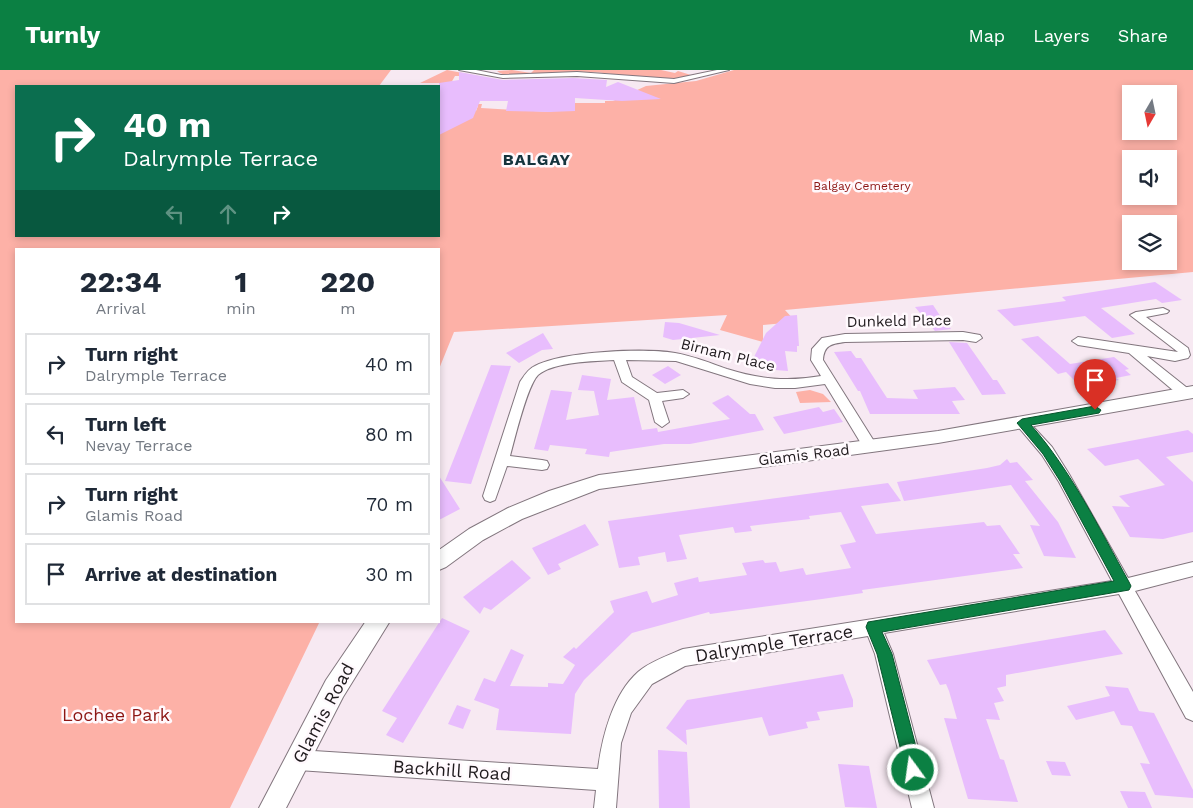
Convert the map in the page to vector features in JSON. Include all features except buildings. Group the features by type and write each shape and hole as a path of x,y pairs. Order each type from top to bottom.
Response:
{"street":[{"path":"462,70 500,76 577,74 674,81 726,70"},
{"name":"Glamis Road","path":"1078,341 1174,357 1184,355 1184,350 1136,315 1163,311"},
{"name":"Dunkeld Place","path":"870,446 817,360 818,349 826,341 845,338 964,336 976,338"},
{"name":"Glamis Road","path":"1134,351 1190,393"},
{"name":"Birnam Place","path":"490,496 526,382 533,373 544,366 560,362 645,355 676,358 752,380 775,384 796,384 828,379"},
{"path":"619,357 626,379 648,391 655,398 662,422"},
{"name":"Glamis Road","path":"440,560 486,527 522,508 560,493 600,482 870,446 1022,423 1190,393"},
{"path":"655,398 683,394"},
{"path":"1022,423 1047,451 1064,478 1193,711"},
{"path":"501,460 542,465"},
{"name":"Dalrymple Terrace","path":"605,808 611,743 623,708 645,678 683,658 1124,586 1193,569"},
{"name":"Glamis Road","path":"272,808 329,698 359,648 378,623"},
{"path":"873,627 884,654 923,808"},
{"name":"Backhill Road","path":"298,760 607,780"}],"green space":[{"name":"Balgay Cemetery","path":"0,70 391,70 380,85 15,85 15,237 440,237 440,121 450,116 452,112 440,110 440,100 449,100 460,110 476,111 478,106 463,104 482,104 481,108 550,112 575,103 605,103 605,101 613,101 646,86 696,81 734,70 1193,70 1193,272 785,310 796,322 763,325 763,342 720,330 727,315 454,332 440,367 440,248 15,248 15,623 319,623 230,808 0,808"},
{"path":"447,70 478,76 455,76 451,83 420,83"},
{"path":"512,70 531,73 534,70 661,70 675,73 678,71 694,76 664,79 572,72 512,76 497,71"},
{"path":"810,390 823,394 831,402 800,403 796,392"}],"district":[{"name":"BALGAY","path":"537,159"}],"route":[{"path":"913,770 884,654 873,627 1124,586 1064,478 1047,451 1022,423 1095,410"}],"park label":[{"name":"Lochee Park","path":"116,714"}]}
